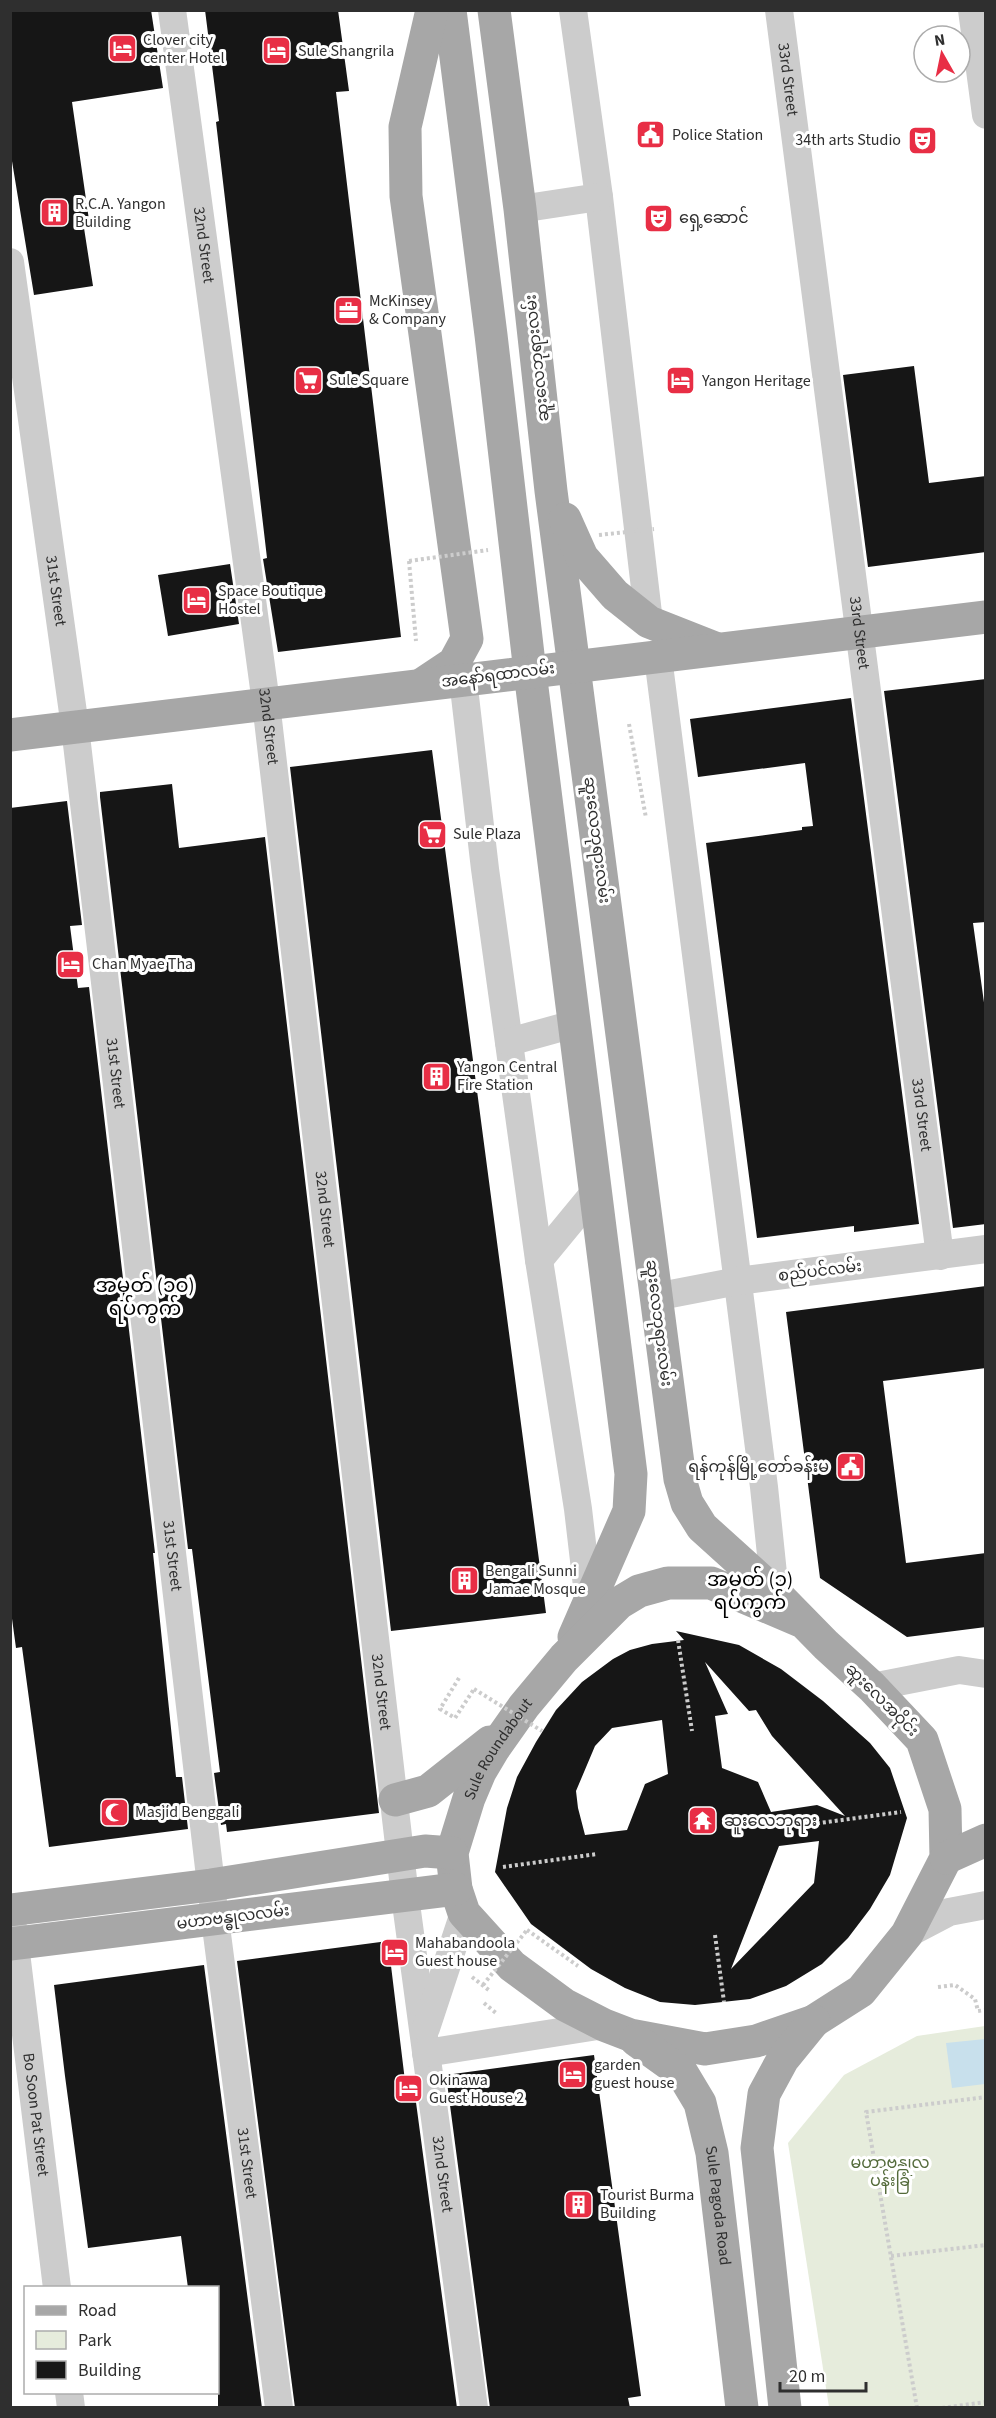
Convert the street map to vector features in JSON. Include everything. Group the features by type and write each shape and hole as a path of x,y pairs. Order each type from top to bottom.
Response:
{"main road":[{"path":"424,683 454,663 467,639 406,196 405,127 432,10"},
{"path":"450,10 530,672 631,1474 629,1511 564,1658"},
{"name":"ဆူးလေဘုရားလမ်း","path":"494,10 520,209 551,491 680,1479 687,1503 702,1527 775,1593 803,1622"},
{"path":"498,45 511,10"},
{"path":"551,491 582,557 615,595 650,622 717,649"},
{"name":"အနော်ရထာလမ်း","path":"10,735 424,683 986,617"},
{"name":"ဆူးလေအဝိုင်း","path":"460,1901 512,1966 565,2005 617,2030 705,2049 756,2041 814,2020 861,1992 907,1934 946,1858 945,1809 922,1740 872,1687 803,1622 711,1583 668,1583 639,1591 619,1603 564,1658"},
{"name":"Sule Roundabout","path":"452,1853 469,1798 480,1772 533,1718 564,1658"},
{"path":"395,1800 428,1791 487,1744 533,1718"},
{"path":"946,1858 986,1840"},
{"path":"11,1910 211,1885 425,1851 452,1853 460,1901"},
{"name":"မဟာဗန္ဓုလလမ်း","path":"13,1944 405,1896 460,1901"},
{"path":"785,2408 757,2148 764,2094 783,2059 814,2020"},
{"name":"Sule Pagoda Road","path":"617,2030 682,2073 700,2103 712,2153 742,2408"}],"street":[{"name":"32nd Street","path":"172,10 266,703 405,1896 474,2408"},
{"path":"573,10 599,197 650,622"},
{"name":"33rd Street","path":"779,10 940,1256"},
{"path":"972,10 986,115"},
{"path":"520,209 599,197"},
{"name":"31st Street","path":"10,262 75,727 215,1919 279,2408"},
{"path":"658,657 764,1487 775,1593"},
{"path":"463,679 509,1042 539,1260 578,1509 589,1603"},
{"path":"509,1042 574,1024"},
{"path":"539,1260 595,1192"},
{"name":"စည်ပင်လမ်း","path":"655,1297 738,1281 986,1249"},
{"path":"872,1687 958,1670 986,1674"},
{"path":"460,1901 425,2044 617,2030"},
{"path":"907,1934 949,1912 986,1905"},
{"name":"Bo Soon Pat Street","path":"11,1910 13,1944 57,2286"}],"path":[{"path":"599,535 654,529"},
{"path":"416,641 409,561 488,550"},
{"path":"629,724 646,818"},
{"path":"678,1640 692,1731"},
{"path":"459,1678 440,1709 455,1718 474,1689 533,1718"},
{"path":"805,1826 901,1812"},
{"path":"502,1867 597,1854"},
{"path":"492,1992 483,1986 527,1930 578,1966"},
{"path":"715,1935 724,2002"},
{"path":"938,1988 955,1985 975,1999 978,2012 986,2010"},
{"path":"484,2003 500,2015 504,2010"},
{"path":"917,2408 866,2112 986,2097"},
{"path":"891,2256 986,2244"},
{"path":"942,2408 986,2402"}],"green space":[{"name":"မဟာဗန္ဓုလ ပန်းခြံ","path":"985,2026 985,2407 829,2407 788,2143 844,2075 917,2036"}],"water":[{"path":"985,2039 985,2084 952,2088 946,2043"}],"building":[{"path":"10,10 151,10 163,88 72,102 90,227 84,228 93,286 34,295 10,149"},
{"name":"Sule Square","path":"205,10 338,10 349,91 336,92 401,637 278,652 263,559 267,558"},
{"path":"914,366 929,483 986,476 986,552 868,567 843,375"},
{"name":"Space Boutique Hostel","path":"230,564 239,624 168,636 158,575"},
{"path":"986,679 986,922 973,923 986,1017 986,1224 953,1228 884,691"},
{"path":"851,698 919,1224 854,1232 854,1226 757,1238 706,843 802,830 802,827 813,826 805,763 698,777 690,719"},
{"path":"432,750 546,1613 391,1631 290,767"},
{"path":"172,784 179,848 265,837 379,1813 227,1832 226,1824 221,1825 214,1773 220,1772 192,1549 188,1549 100,797 100,792"},
{"path":"67,801 82,925 70,926 78,988 89,987 155,1553 153,1553 176,1777 182,1777 188,1829 49,1847 22,1647 16,1648 10,1604 10,808"},
{"name":"ရန်ကုန်မြို့တော်ခန်းမ","path":"986,1286 986,1368 883,1381 906,1563 986,1553 986,1627 907,1637 820,1578 786,1312"},
{"name":"ဆူးလေဘုရား","path":"676,1631 739,1645 781,1669 823,1701 870,1743 890,1768 907,1818 890,1875 870,1909 848,1938 822,1964 786,1986 750,1999 695,2005 660,2002 625,1988 591,1969 531,1924 495,1872 507,1808 517,1777 556,1710 582,1682 613,1659 630,1650 652,1644 684,1640","holes":["705,1662 749,1711 756,1710 772,1736 845,1816 817,1805 771,1812 758,1782 722,1768 715,1716 728,1714","662,1720 668,1774 645,1784 627,1830 585,1835 576,1791 595,1746 612,1728","819,1841 814,1883 731,1969 779,1846"]},
{"path":"388,1941 405,2081 413,2080 457,2408 295,2408 237,1961"},
{"path":"204,1965 262,2408 218,2408 219,2286 188,2286 181,2236 88,2248 54,1985"},
{"path":"594,2055 641,2396 628,2398 630,2408 490,2408 446,2075"}],"place":[{"name":"Clover city center Hotel","path":"122,49"},
{"name":"Sule Shangrila","path":"277,51"},
{"name":"Police Station","path":"651,135"},
{"name":"34th arts Studio","path":"922,140"},
{"name":"R.C.A. Yangon Building","path":"54,213"},
{"name":"ရှေ့ဆောင်","path":"658,218"},
{"name":"McKinsey & Company","path":"348,310"},
{"name":"Sule Square","path":"308,380"},
{"name":"Yangon Heritage","path":"681,381"},
{"name":"Space Boutique Hostel","path":"197,600"},
{"name":"Sule Plaza","path":"432,834"},
{"name":"Chan Myae Tha","path":"71,964"},
{"name":"Yangon Central Fire Station","path":"436,1076"},
{"name":"ရန်ကုန်မြို့တော်ခန်းမ","path":"850,1467"},
{"name":"Bengali Sunni Jamae Mosque","path":"464,1580"},
{"name":"Masjid Benggali","path":"114,1812"},
{"name":"ဆူးလေဘုရား","path":"703,1821"},
{"name":"Mahabandoola Guest house","path":"394,1952"},
{"name":"garden guest house","path":"573,2074"},
{"name":"Okinawa Guest House 2","path":"408,2089"},
{"name":"Tourist Burma Building","path":"579,2204"}],"district":[{"name":"အမှတ် (၁၀) ရပ်ကွက်","path":"145,1298"},
{"name":"အမှတ် (၁) ရပ်ကွက်","path":"750,1592"}]}
